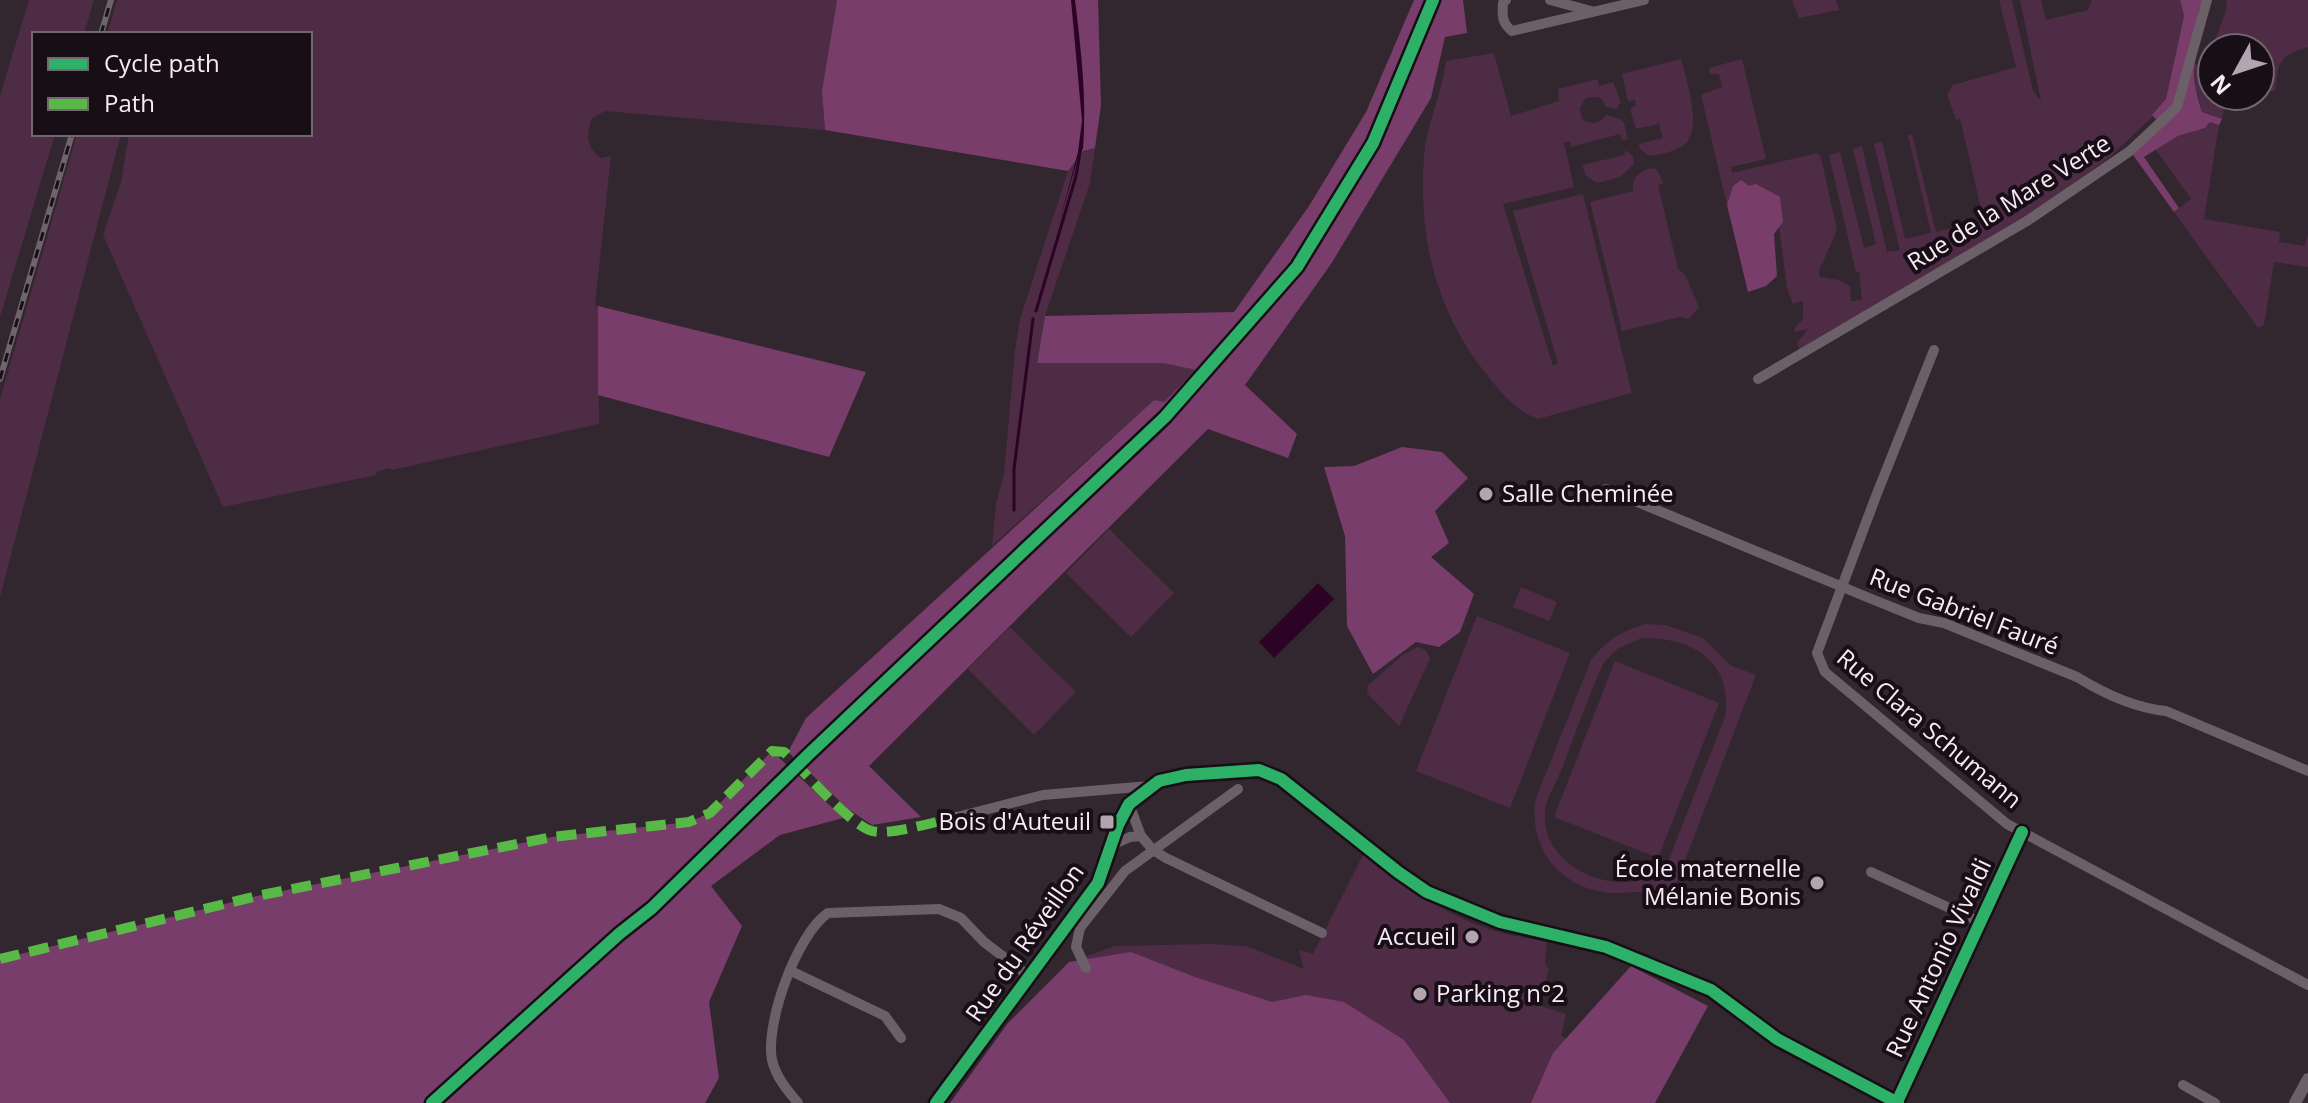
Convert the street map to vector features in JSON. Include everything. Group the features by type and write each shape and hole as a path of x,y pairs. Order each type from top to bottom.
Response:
{"street":[{"path":"1506,0 1502,18 1512,31 1644,0"},
{"path":"1550,0 1591,11"},
{"name":"Rue de la Mare Verte","path":"1758,379 2027,221 2130,151 2177,107 2207,0"},
{"name":"Rue Clara Schumann","path":"1934,350 1817,653 1825,672 2007,824 2308,985"},
{"name":"Rue Gabriel Fauré","path":"1606,489 1841,587 1919,618 1944,623 2149,710 2166,711 2308,771"},
{"name":"Rue du Réveillon","path":"936,1103 1098,883 1129,804 1159,781 1186,775 1259,770 1270,773 1427,892 1500,922 1606,947 1711,990 1777,1039 1897,1103"},
{"path":"957,817 1043,795 1149,786"},
{"path":"1086,968 1076,947 1080,928 1125,871 1238,789"},
{"path":"1129,804 1141,836 1153,850 1322,933"},
{"name":"Rue Antonio Vivaldi","path":"1897,1103 2022,832"},
{"path":"1112,845 1141,836"},
{"path":"1871,872 1980,922"},
{"path":"798,1103 782,1084 773,1062 770,1036 775,1011 791,971 815,921 828,913 939,909 961,918 984,942 1030,977"},
{"path":"791,971 885,1016 901,1038"},
{"path":"2295,1103 2308,1079"},
{"path":"2183,1085 2215,1103"}],"shaded area":[{"path":"29,0 94,0 85,32 32,32 32,136 54,136 0,317 0,96"},
{"path":"117,0 837,0 822,91 825,130 605,111 592,118 588,135 590,145 601,158 611,156 595,305 598,306 599,424 223,507 103,235 121,182 129,136 312,136 312,32 108,32"},
{"path":"837,0 1098,0 1101,105 1095,148 1083,151 1068,171 825,130 822,91"},
{"path":"1071,0 1075,0 1083,74 1083,149 1080,150 1058,227 1078,152 1082,121"},
{"path":"1414,0 1463,0 1467,33 1445,37 1431,98 1331,264 1245,385 1297,434 1288,458 1208,429 869,766 921,817 872,825 848,809 788,752 806,718 1154,400 1164,402 1196,370 1163,363 1037,363 1045,316 1234,312 1309,206 1366,112"},
{"path":"1792,0 1836,0 1839,10 1799,18"},
{"path":"1999,0 2012,0 2033,91 2041,101 2020,0 2041,0 2046,20 2088,10 2092,0 2180,0 2184,16 2166,100 2111,156 2029,216 1799,349 1797,343 1808,329 1795,332 1794,329 1803,319 1803,301 1793,304 1787,288 1779,227 1783,222 1749,186 1733,186 1727,205 1701,95 1722,87 1719,74 1710,74 1709,68 1742,59 1766,159 1731,167 1732,173 1818,153 1837,230 1819,271 1820,277 1850,286 1851,301 1862,300 1859,271 1856,272 1829,155 1840,152 1864,248 1876,244 1853,149 1862,146 1887,252 1900,250 1874,144 1882,141 1905,239 1931,233 1908,135 1912,134 1936,232 1949,229 1956,235 1984,221 1960,119 1956,120 1947,94 1953,85 2016,67"},
{"path":"2180,0 2203,0 2198,12 2202,32 2196,32 2196,112 2222,119 2219,125 2210,122 2205,128 2178,136 2144,157 2179,208 2174,212 2133,155 2162,126 2152,115 2166,99 2184,16"},
{"path":"2227,0 2308,0 2308,47 2285,57 2276,85 2276,32 2218,32"},
{"path":"1494,53 1511,116 1559,101 1558,89 1597,79 1599,86 1613,82 1621,103 1618,109 1606,107 1597,97 1586,98 1580,108 1582,119 1595,123 1606,115 1618,119 1623,122 1628,139 1622,140 1620,134 1571,147 1570,141 1564,143 1574,187 1503,204 1553,366 1558,363 1513,211 1583,194 1631,389 1631,393 1538,419 1517,407 1497,388 1469,351 1443,300 1434,273 1424,216 1425,145 1446,61"},
{"path":"1681,59 1692,103 1693,127 1690,137 1677,149 1649,156 1640,149 1639,144 1663,138 1659,124 1636,129 1630,109 1636,105 1635,100 1628,101 1622,74"},
{"path":"2202,112 2223,112 2222,119"},
{"path":"2210,122 2219,125 2204,219 2280,232 2279,242 2304,246 2308,236 2308,267 2274,262 2264,325 2258,328 2174,212 2191,199 2155,149 2178,136 2205,128"},
{"path":"76,136 120,136 0,597 0,399"},
{"path":"1095,148 1090,183 1045,316 1037,362 1163,363 1196,370 1164,402 1154,400 992,546 996,504 1004,474 1020,319 1068,171 1083,151"},
{"path":"1625,150 1633,156 1634,164 1620,177 1597,183 1586,176 1582,165 1625,155"},
{"path":"1651,168 1656,169 1664,183 1658,185 1678,269 1685,275 1699,307 1689,319 1680,317 1622,331 1590,202 1633,191 1637,176"},
{"path":"1741,180 1780,197 1783,222 1774,234 1777,276 1766,286 1748,292 1727,205 1733,186"},
{"path":"598,306 866,372 829,457 598,395"},
{"path":"1402,447 1442,452 1468,478 1435,511 1449,543 1431,557 1474,594 1460,632 1439,647 1416,642 1373,674 1347,626 1345,536 1324,467 1354,466"},
{"path":"1109,529 1174,593 1131,637 1066,573"},
{"path":"1318,583 1334,599 1274,658 1259,642"},
{"path":"1521,587 1557,602 1549,621 1513,607"},
{"path":"1477,616 1570,653 1510,808 1416,771"},
{"path":"1666,625 1703,638 1730,665 1756,675 1669,902 1643,892 1609,893 1581,886 1556,869 1540,844 1536,829 1536,798 1591,660 1615,637 1637,627","holes":["1642,638 1677,642 1706,656 1723,681 1725,717 1669,859 1640,880 1614,882 1592,877 1571,865 1554,847 1545,824 1546,806 1604,662 1617,649"]},
{"path":"1010,627 1076,692 1034,735 968,669"},
{"path":"1418,647 1426,650 1430,659 1399,726 1367,693 1368,685 1404,654"},
{"path":"1615,661 1719,703 1658,858 1554,817"},
{"path":"772,751 843,818 780,835 711,886 742,926 709,1002 719,1078 705,1103 0,1103 0,959 257,896 552,837 689,822 710,813"},
{"path":"1363,855 1408,888 1459,917 1499,932 1547,942 1545,963 1549,970 1538,1005 1566,1014 1561,1036 1567,1039 1547,1103 963,1103 1084,957 1115,946 1210,944 1246,946 1304,969 1299,950 1313,954"},
{"path":"1131,952 1272,1002 1306,995 1344,1002 1404,1040 1450,1103 950,1103 1008,1023 1069,962"},
{"path":"1631,966 1708,1006 1655,1103 1531,1103 1553,1053"}],"waterway":[{"path":"1036,311 1076,176 1081,147"},
{"path":"1014,510 1014,469 1033,319"}],"railway":[{"path":"102,32 111,0"},
{"path":"0,379 71,136"}],"marked path":[{"path":"0,959 257,896 552,837 689,822 710,813 772,751 784,752 852,819 872,831 902,830 957,817"}],"cycle path":[{"path":"432,1103 619,934 652,908 808,755 1165,417 1297,267 1373,143 1433,0"},
{"path":"936,1103 1098,883 1118,825 1129,804 1159,781 1186,775 1259,770 1281,779 1427,892 1500,922 1606,947 1711,990 1777,1039 1898,1103"},
{"path":"1897,1102 2022,832"}],"place":[{"name":"Salle Cheminée","path":"1486,494"},
{"name":"Bois d'Auteuil","path":"1107,822"},
{"name":"École maternelle Mélanie Bonis","path":"1817,883"},
{"name":"Accueil","path":"1472,937"},
{"name":"Parking n°2","path":"1420,994"}]}
